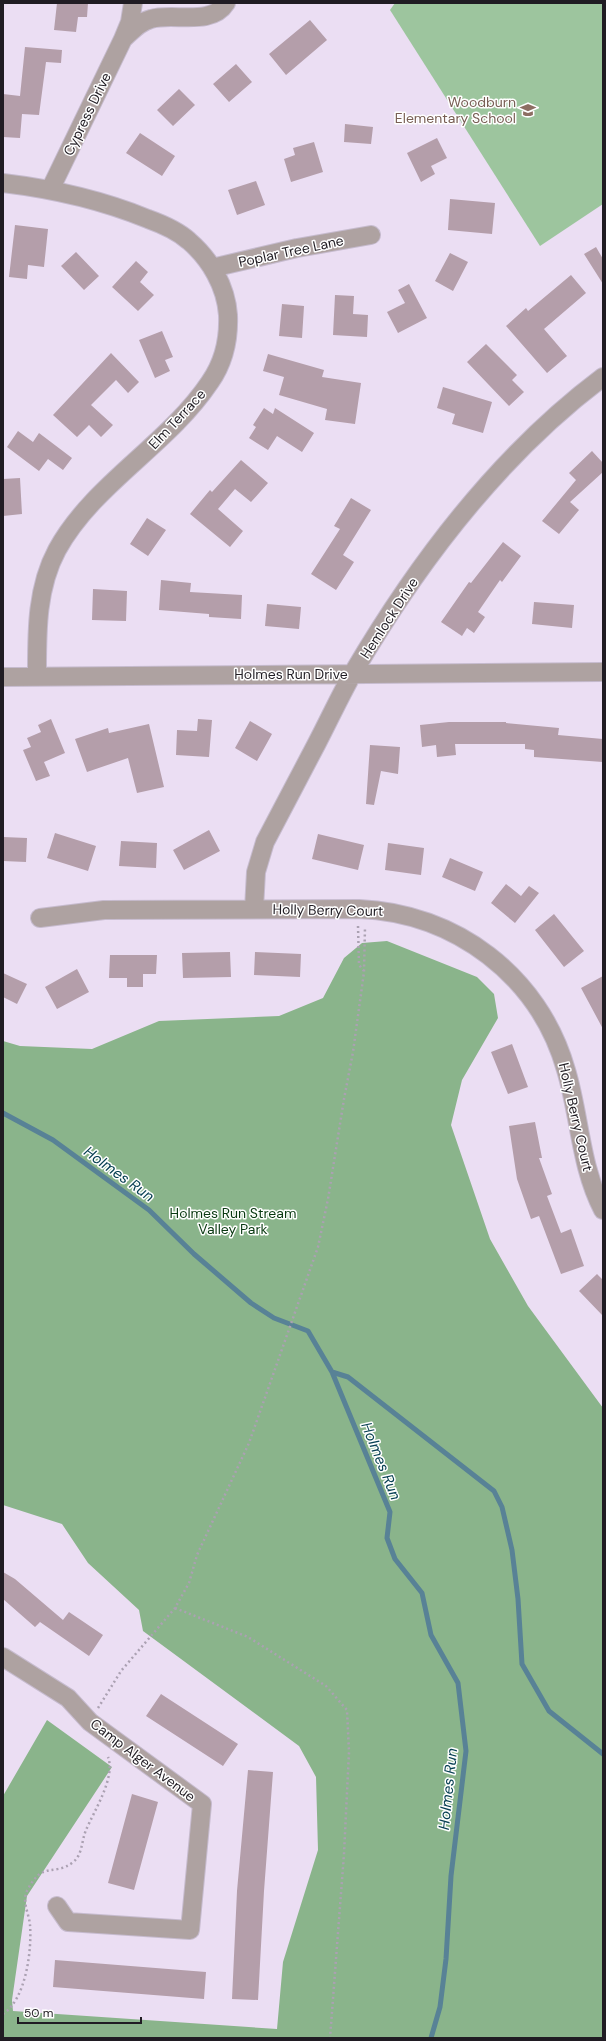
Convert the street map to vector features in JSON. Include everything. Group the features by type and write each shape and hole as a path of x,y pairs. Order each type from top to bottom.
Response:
{"street":[{"name":"Cypress Drive","path":"50,190 123,39 132,17 133,3"},
{"path":"123,39 138,25 149,19 160,16 204,16 215,13 226,3"},
{"name":"Elm Terrace","path":"3,183 50,190 99,202 161,224 188,240 212,268 221,284 227,305 229,328 226,349 219,369 189,409 120,475 78,519 62,541 45,582 40,605 37,633 37,676"},
{"name":"Poplar Tree Lane","path":"212,268 297,248 371,235"},
{"name":"Hemlock Drive","path":"254,909 256,872 265,842 352,674 392,611 431,554 470,505 540,431 603,377"},
{"name":"Holmes Run Drive","path":"3,676 603,672"},
{"name":"Holly Berry Court","path":"40,918 104,910 359,909 394,912 426,920 454,933 502,965 532,1000 557,1042 566,1069 586,1166 603,1210"},
{"name":"Camp Alger Avenue","path":"3,1657 68,1698 90,1722 202,1804 190,1930 68,1922 57,1906"}],"path":[{"path":"359,909 359,965 364,972"},
{"path":"90,1722 122,1671 175,1608 189,1583 197,1555 248,1443 318,1247 328,1199 344,1099 354,1052 365,965 364,937"},
{"path":"175,1608 248,1637 326,1686 347,1710 349,1752 344,1854 330,2038"},
{"path":"3,2014 17,2000 25,1979 30,1932 25,1900 27,1891 36,1876 40,1873 50,1868 63,1868 73,1863 80,1854 85,1832 103,1796 108,1776 110,1758"}],"green space":[{"name":"Woodburn Elementary School","path":"395,3 603,3 603,204 540,246 390,10"},
{"name":"Holmes Run Stream Valley Park","path":"387,941 477,977 494,994 498,1018 462,1080 451,1125 490,1239 528,1306 603,1408 603,2038 3,2038 3,1796 47,1720 112,1767 27,1896 12,2000 13,2011 277,2029 283,1962 318,1850 316,1777 299,1746 143,1631 139,1610 88,1563 62,1524 3,1505 3,1041 20,1046 92,1049 159,1021 279,1016 323,998 344,958 362,943"}],"building":[{"path":"57,3 88,3 87,17 78,17 76,32 54,30"},
{"path":"310,20 327,40 286,75 269,54"},
{"path":"25,47 62,50 61,63 46,62 39,115 22,114 20,138 3,137 3,94 20,96"},
{"path":"236,64 252,82 229,102 213,84"},
{"path":"179,89 195,105 173,126 157,110"},
{"path":"345,124 373,127 371,144 344,142"},
{"path":"140,133 175,156 162,176 126,153"},
{"path":"437,138 447,158 431,166 435,174 421,182 407,153"},
{"path":"314,142 323,172 291,182 284,159 295,155 293,148"},
{"path":"256,181 265,205 237,215 228,190"},
{"path":"450,199 495,203 492,234 448,230"},
{"path":"15,225 48,229 44,267 28,265 27,279 9,277"},
{"path":"596,247 603,259 603,284 584,254"},
{"path":"76,252 99,276 84,290 61,266"},
{"path":"450,253 468,262 453,291 435,281"},
{"path":"136,261 148,272 140,282 154,295 138,311 112,287"},
{"path":"571,275 586,293 544,329 567,356 547,373 506,326 526,308 528,311"},
{"path":"409,284 427,318 398,333 387,312 405,303 398,290"},
{"path":"335,295 354,296 353,314 368,315 367,337 333,335"},
{"path":"282,304 304,306 302,338 279,336"},
{"path":"162,331 173,357 165,360 170,371 155,378 139,340"},
{"path":"486,344 517,375 512,380 524,392 509,406 467,362"},
{"path":"111,353 139,382 128,393 116,380 91,405 113,425 101,437 89,425 77,437 53,415"},
{"path":"268,354 324,370 322,377 361,383 355,424 325,420 327,409 279,395 284,377 263,371"},
{"path":"443,387 492,402 483,433 452,424 455,414 437,408"},
{"path":"264,408 273,414 275,408 314,433 302,452 277,436 268,450 249,438 256,427 253,425"},
{"path":"18,431 33,442 39,433 72,458 63,470 48,459 39,471 7,447"},
{"path":"592,451 603,463 603,472 570,502 579,510 559,534 542,521 576,480 569,473"},
{"path":"241,460 268,483 251,502 235,489 218,509 243,531 230,547 190,514 210,490 212,492"},
{"path":"20,478 22,514 3,516 3,479"},
{"path":"351,498 371,510 343,555 354,562 336,590 311,574 340,529 334,526"},
{"path":"147,518 166,530 148,556 130,544"},
{"path":"503,542 521,556 502,582 500,580 478,612 485,617 474,633 467,628 462,636 441,622 469,582 471,583"},
{"path":"161,580 191,583 190,592 242,595 241,619 209,617 209,614 159,610"},
{"path":"93,589 127,591 126,621 92,620"},
{"path":"534,602 574,605 572,628 532,624"},
{"path":"267,604 301,607 299,629 265,626"},
{"path":"51,719 65,753 44,762 50,776 36,781 23,750 31,747 27,738 41,732 38,725"},
{"path":"198,719 212,720 209,757 176,755 177,730 197,731"},
{"path":"250,721 272,734 257,761 235,748"},
{"path":"449,722 506,722 559,728 558,735 603,739 603,762 534,757 534,750 525,749 525,744 455,744 456,755 437,757 436,745 422,747 420,725"},
{"path":"149,724 164,787 137,793 128,758 87,772 75,739 108,728 109,733"},
{"path":"370,745 400,747 398,774 381,771 374,805 366,804"},
{"path":"209,830 220,851 184,870 173,850"},
{"path":"55,833 96,846 88,871 47,858"},
{"path":"318,834 364,845 358,870 312,859"},
{"path":"3,837 27,838 26,862 3,861"},
{"path":"121,841 157,843 156,868 119,866"},
{"path":"388,843 424,848 421,875 385,870"},
{"path":"450,858 483,872 475,891 442,877"},
{"path":"506,884 521,896 529,886 539,893 515,923 491,903"},
{"path":"554,914 584,951 564,967 535,930"},
{"path":"230,952 231,977 183,978 182,953"},
{"path":"255,952 301,954 300,977 254,975"},
{"path":"110,955 157,955 156,974 143,974 143,987 127,987 127,978 109,978"},
{"path":"77,969 89,992 57,1009 45,987"},
{"path":"3,973 27,984 17,1004 3,997"},
{"path":"603,976 603,1029 581,988"},
{"path":"512,1044 528,1087 508,1094 491,1052"},
{"path":"535,1122 542,1158 539,1158 552,1194 547,1196 561,1233 571,1229 584,1266 561,1274 539,1216 531,1219 517,1179 509,1126"},
{"path":"597,1274 603,1280 603,1316 579,1291"},
{"path":"3,1572 15,1579 63,1620 69,1612 103,1635 89,1656 40,1622 35,1627 3,1599"},
{"path":"161,1694 238,1744 223,1766 146,1716"},
{"path":"248,1770 273,1772 258,2000 232,1999 237,1891"},
{"path":"132,1794 158,1802 134,1890 108,1883"},
{"path":"55,1960 206,1972 204,1999 53,1987"}],"waterway":[{"name":"Holmes Run","path":"3,1113 53,1140 149,1210 194,1254 251,1303 274,1318 308,1331 332,1372 390,1512 387,1538 395,1559 422,1593 431,1635 458,1683 466,1751 451,1876 446,1959 440,2007 431,2038"},
{"path":"332,1372 348,1377 494,1491 502,1507 512,1550 518,1599 522,1664 549,1711 603,1754"}],"place":[{"name":"Woodburn Elementary School","path":"528,110"}]}
